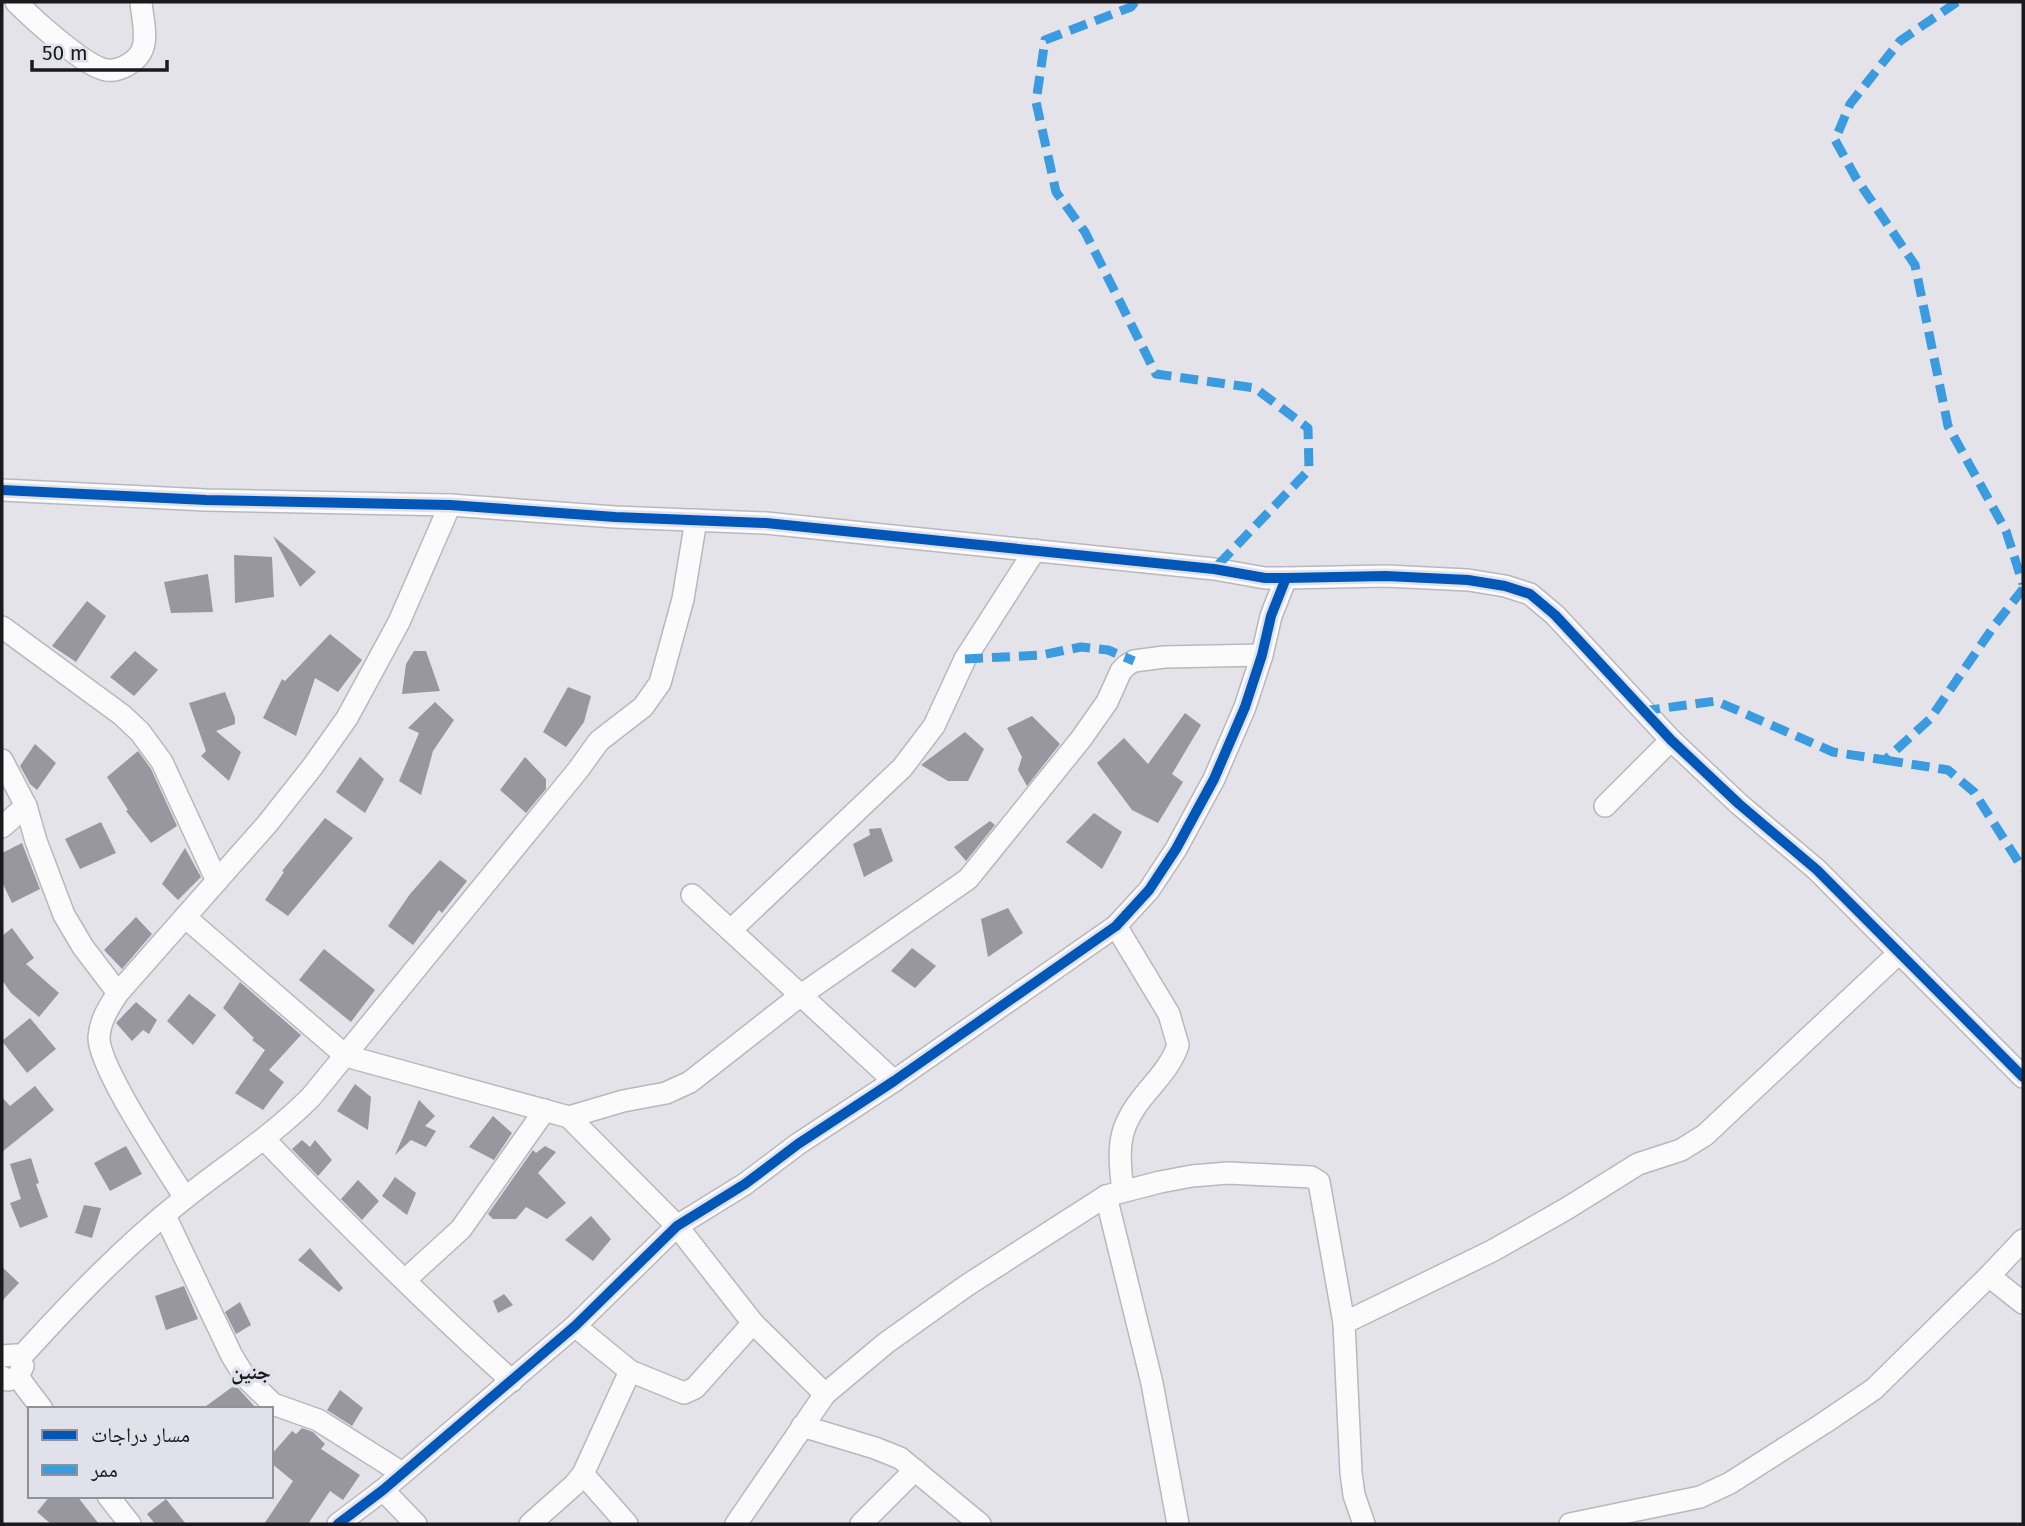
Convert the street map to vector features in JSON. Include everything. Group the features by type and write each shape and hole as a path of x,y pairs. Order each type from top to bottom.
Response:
{"street":[{"path":"16,2 47,31 97,67 110,71 132,62 142,50 141,2"},
{"path":"2,490 206,500 450,505 615,517 765,523 1214,569 1265,578 1386,576 1468,580 1520,589 1555,615 1671,740 1739,804 1817,870 2023,1077"},
{"path":"185,1198 117,1085 100,1050 102,1021 118,993 306,776 347,718 387,648 450,505"},
{"path":"40,1407 10,1367 93,1278 185,1198 265,1140 311,1097 578,771 592,749 643,707 656,690 664,674 683,599 696,520"},
{"path":"731,930 902,768 934,726 965,659 1035,550"},
{"path":"338,1524 383,1490 575,1326 677,1226 745,1184 798,1144 894,1082 1116,926 1149,890 1197,812 1232,739 1262,655 1271,616 1286,578"},
{"path":"2,629 122,715 140,732 162,762 217,881"},
{"path":"569,1117 623,1101 666,1093 690,1082 801,995 968,879 1081,739 1107,702 1121,671 1127,665 1134,661 1177,656 1262,655"},
{"path":"1605,806 1671,740"},
{"path":"2,760 26,806 64,915 83,947 118,993"},
{"path":"2,827 26,806"},
{"path":"692,895 894,1082"},
{"path":"185,918 346,1056 569,1117 677,1226 753,1323 825,1394"},
{"path":"1116,926 1169,1014 1178,1045 1164,1072 1141,1099 1122,1133 1115,1194 1178,1524"},
{"path":"1343,1324 1492,1251 1638,1164 1670,1154 1699,1139 1899,953"},
{"path":"405,1280 461,1229 545,1110"},
{"path":"265,1140 405,1280 512,1381"},
{"path":"736,1524 825,1394 886,1343 965,1286 1115,1194 1160,1182 1228,1173 1314,1178 1320,1186 1343,1324 1351,1473 1354,1494 1364,1524"},
{"path":"165,1216 232,1356 260,1394 274,1404 318,1420 402,1473"},
{"path":"1570,1524 1596,1522 1700,1497 1730,1482 1874,1389 2023,1240"},
{"path":"1989,1276 2023,1303"},
{"path":"575,1326 629,1370 676,1391 689,1392 753,1323"},
{"path":"530,1524 583,1474 629,1370"},
{"path":"803,1426 888,1452 915,1470 981,1524"},
{"path":"861,1524 915,1470"},
{"path":"583,1474 627,1524"},
{"path":"383,1490 416,1524"},
{"path":"110,1498 130,1524"}],"building":[{"path":"273,536 316,572 300,587"},
{"path":"234,555 272,557 274,597 235,603"},
{"path":"208,574 213,612 171,613 164,582"},
{"path":"87,601 106,616 76,662 52,646"},
{"path":"330,634 362,660 338,692 315,678 296,736 263,718 282,679 285,681"},
{"path":"135,651 158,670 134,696 110,677"},
{"path":"414,651 426,651 440,691 402,694 406,664"},
{"path":"568,687 591,696 584,722 566,747 543,732"},
{"path":"225,692 235,724 216,731 241,752 229,781 201,756 206,751 189,703"},
{"path":"435,702 454,720 433,751 421,795 399,781 419,733 408,728"},
{"path":"1185,713 1201,725 1172,774 1183,782 1158,823 1132,810 1097,763 1124,738 1148,764"},
{"path":"1032,716 1060,744 1027,786 1018,770 1022,757 1007,728"},
{"path":"965,732 984,749 968,781 948,781 921,765"},
{"path":"35,744 56,763 37,790 30,784 20,766"},
{"path":"138,751 151,769 177,826 151,843 126,811 128,810 107,777"},
{"path":"360,757 384,779 365,813 336,792"},
{"path":"525,757 546,779 546,789 526,813 500,790"},
{"path":"1094,813 1122,832 1102,869 1066,842"},
{"path":"325,818 353,838 288,916 265,900 284,872 282,871"},
{"path":"990,821 995,825 966,861 954,847"},
{"path":"101,822 116,853 80,869 65,839"},
{"path":"881,828 893,861 864,877 853,844 870,835 869,829"},
{"path":"22,843 40,889 12,903 2,882 2,853"},
{"path":"185,848 201,877 178,900 162,884"},
{"path":"440,860 467,881 442,913 439,910 413,945 388,926 410,894"},
{"path":"1008,908 1023,933 988,957 981,919"},
{"path":"136,917 152,934 122,969 104,950"},
{"path":"12,928 34,958 26,964 59,993 39,1017 11,993 2,980 2,936"},
{"path":"912,948 936,966 915,988 891,971"},
{"path":"324,949 375,990 351,1022 299,980"},
{"path":"240,982 301,1035 269,1070 284,1082 263,1110 235,1093 265,1050 252,1040 254,1038 223,1008"},
{"path":"189,994 216,1015 193,1045 167,1021"},
{"path":"136,1002 157,1020 149,1034 143,1030 132,1041 116,1023"},
{"path":"30,1018 56,1049 27,1073 2,1041"},
{"path":"355,1084 371,1097 368,1130 337,1111"},
{"path":"35,1086 54,1110 2,1152 2,1097 10,1106"},
{"path":"419,1100 435,1116 425,1126 436,1131 426,1147 411,1140 395,1155"},
{"path":"493,1116 512,1133 494,1160 469,1147"},
{"path":"302,1140 310,1147 315,1140 332,1160 318,1176 292,1149"},
{"path":"126,1146 142,1174 110,1191 94,1163"},
{"path":"545,1146 556,1152 538,1173 566,1203 547,1219 526,1207 516,1219 493,1219 488,1214 533,1150 536,1153"},
{"path":"31,1158 39,1183 36,1184 48,1217 20,1228 10,1203 21,1199 10,1164"},
{"path":"395,1177 416,1193 407,1215 382,1196"},
{"path":"358,1180 379,1201 362,1220 341,1199"},
{"path":"84,1205 101,1208 92,1238 75,1233"},
{"path":"591,1216 611,1239 593,1261 565,1240"},
{"path":"310,1248 343,1288 339,1292 298,1260"},
{"path":"2,1267 19,1283 2,1301"},
{"path":"184,1286 198,1319 166,1330 155,1296"},
{"path":"504,1294 513,1305 498,1313 493,1301"},
{"path":"240,1302 251,1325 236,1334 225,1312"},
{"path":"235,1385 255,1407 205,1407"},
{"path":"340,1390 363,1408 352,1426 327,1410"},
{"path":"302,1428 313,1432 325,1444 321,1449 360,1475 343,1500 330,1491 308,1524 264,1524 293,1481 273,1465 273,1453 292,1431 296,1434"},
{"path":"48,1498 79,1498 99,1524 51,1524 37,1512"},
{"path":"166,1499 186,1524 155,1524 147,1514"}],"marked path":[{"path":"1135,2 1131,7 1045,40 1036,102 1056,192 1085,232 1156,374 1255,388 1308,428 1309,470 1214,569"},
{"path":"1957,2 1900,41 1850,104 1835,140 1856,178 1915,265 1948,426 2006,531 2023,584"},
{"path":"1642,711 1716,701 1833,752 1885,760 1930,719 2023,589"},
{"path":"965,659 1041,655 1081,647 1108,650 1134,661"},
{"path":"1885,760 1948,770 1974,792 2023,869"}],"cycle path":[{"path":"2,490 206,500 450,505 615,517 766,523 1214,569 1265,578 1286,578"},
{"path":"338,1524 383,1490 575,1326 677,1226 745,1184 798,1144 894,1081 1116,926 1149,890 1176,849 1214,779 1245,707 1271,616 1286,578 1386,576 1468,580 1505,586 1530,594 1555,615 1671,740 1739,804 1817,870 2023,1077"}],"district":[{"name":"جنين","path":"251,1372"}]}
